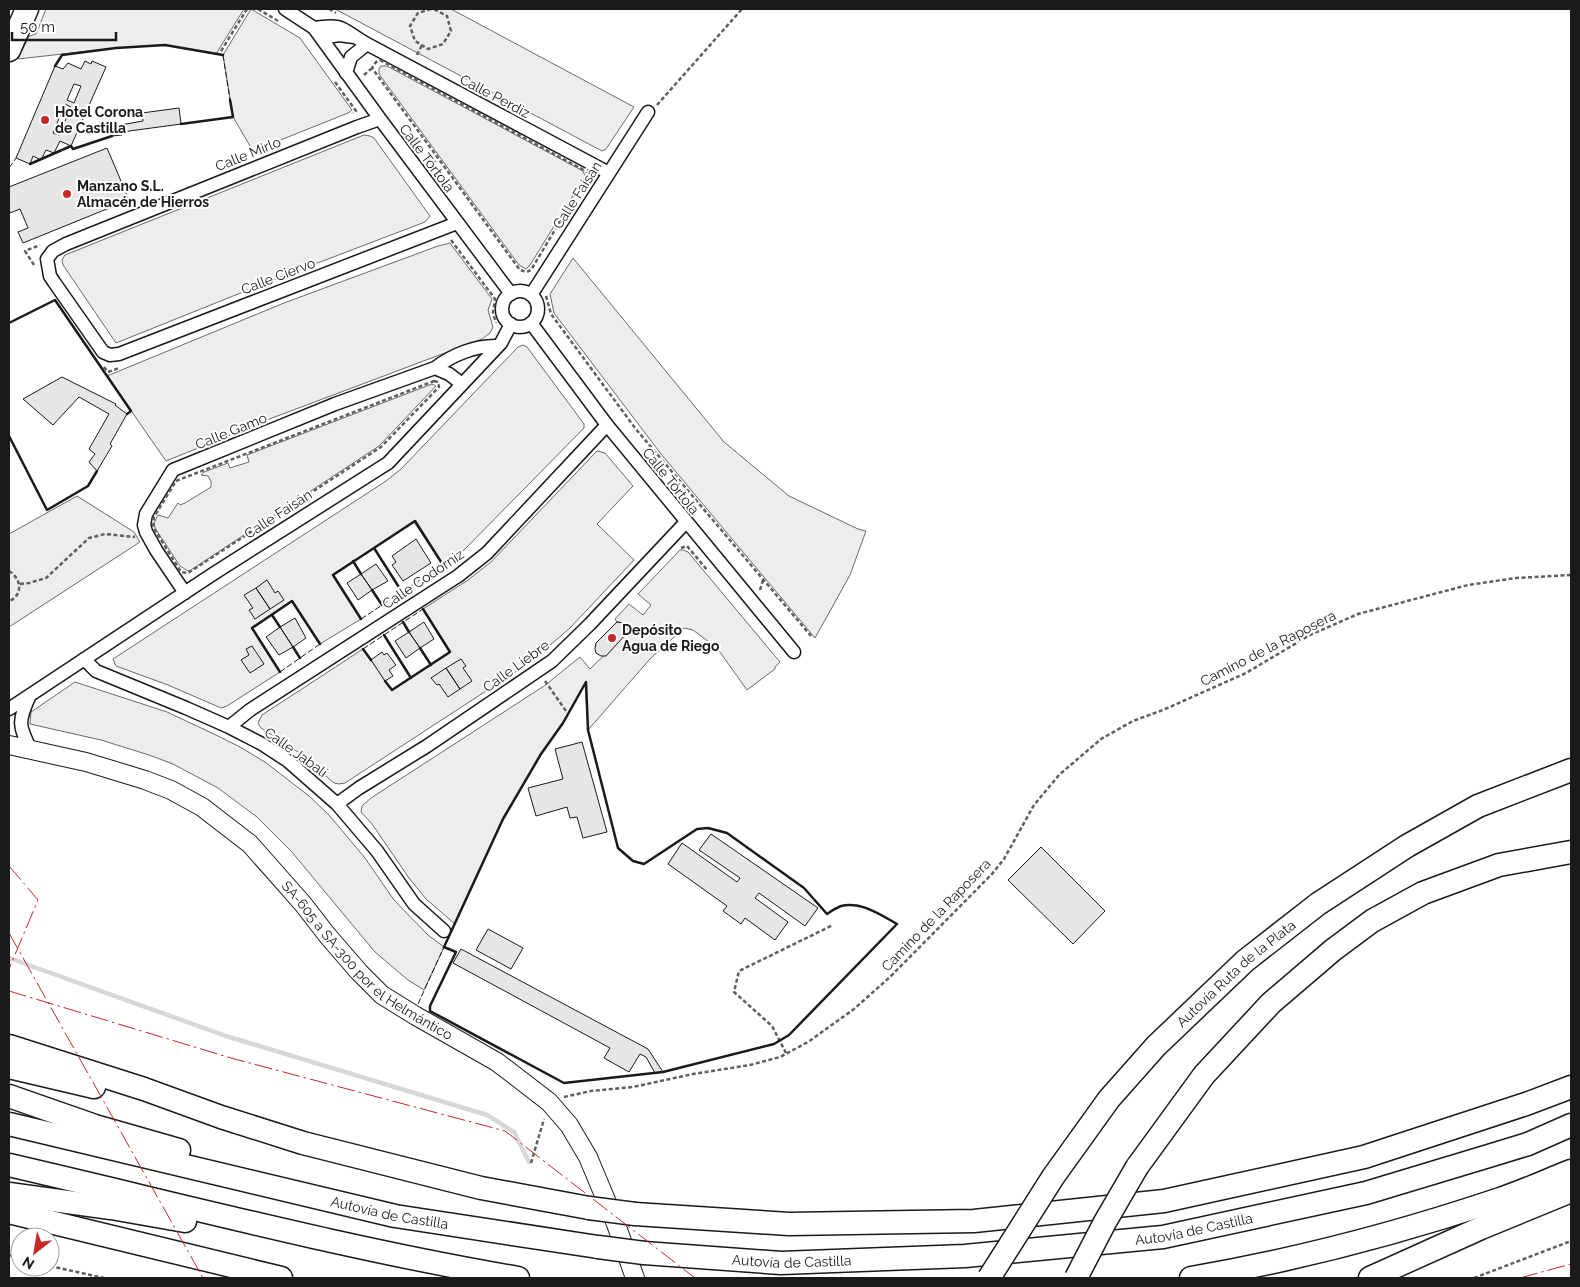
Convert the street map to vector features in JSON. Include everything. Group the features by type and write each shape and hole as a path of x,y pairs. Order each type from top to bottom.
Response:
{"highway":[{"path":"9,50 27,9"},
{"name":"Autovía Ruta de la Plata","path":"989,1278 1052,1177 1109,1099 1156,1046 1245,961 1318,904 1407,846 1478,806 1571,770"},
{"path":"1076,1278 1104,1222 1137,1167 1204,1075 1270,1003 1372,920 1423,893 1499,865 1571,852"},
{"path":"9,1046 303,1143 481,1188 589,1208 635,1214 789,1224 964,1221 1164,1201 1364,1157 1526,1104 1571,1087"},
{"path":"9,1067 221,1117"},
{"path":"9,1096 96,1126 314,1188 395,1216"},
{"name":"Autovía de Castilla","path":"9,1124 395,1216 644,1253 781,1263 965,1256 1163,1237 1366,1193 1492,1156 1528,1144 1571,1126"},
{"path":"9,1164 255,1223 459,1268"},
{"path":"1191,1278 1252,1267 1381,1236 1502,1198 1571,1171"},
{"path":"1370,1278 1481,1228 1571,1191"},
{"path":"9,1194 111,1208 518,1278"},
{"path":"9,1212 281,1278"}],"street":[{"path":"285,9 318,33"},
{"name":"Calle Perdiz","path":"318,33 331,25 342,27 354,37 609,173"},
{"name":"Calle Tórtola","path":"318,33 510,294"},
{"path":"346,73 351,57 367,44"},
{"name":"Calle Faisán","path":"531,295 648,112"},
{"name":"Calle Mirlo","path":"106,360 104,352 95,342 50,276 47,259 53,251 348,130 380,119"},
{"name":"Calle Ciervo","path":"106,360 457,223"},
{"path":"524,292 531,295 536,301 538,309 532,323 518,327 511,324 503,313 503,306 510,294 524,292"},
{"name":"Calle Tórtola","path":"532,323 607,425 794,652"},
{"name":"Calle Faisán","path":"9,709 288,526 388,463 498,346 511,324"},
{"name":"Calle Gamo","path":"185,593 156,550 144,525 146,514 173,470 335,404 434,368 446,360 483,345 498,346"},
{"path":"434,368 449,374 462,384"},
{"name":"Calle Codorniz","path":"229,727 250,710 458,576 487,553 607,425"},
{"name":"Calle Liebre","path":"337,804 359,788 541,676 552,661 590,624 686,522"},
{"name":"Calle Jabalí","path":"84,659 96,671 229,727 262,744 288,761 337,804 377,852 414,904 444,930"},
{"path":"30,694 20,714 20,727 31,750"},
{"name":"SA-605 a SA-300 por el Helmántico","path":"9,745 86,762 171,790 202,807 250,844 359,972 382,994 416,1016 497,1062 549,1102 569,1125 588,1157 616,1224 635,1278"}],"path":[{"path":"221,51 247,9"},
{"path":"258,9 280,22"},
{"path":"329,9 342,16"},
{"path":"433,9 447,16 451,31 443,44 428,48 415,41 410,26 418,12 433,9"},
{"path":"648,112 660,103 742,9"},
{"path":"380,60 589,173 531,270 523,272 372,68 380,60"},
{"path":"330,74 356,111 352,115"},
{"path":"446,241 452,239 495,299 493,313 497,326"},
{"path":"36,268 26,251 43,244"},
{"path":"546,294 551,314 635,428 811,636"},
{"path":"106,360 108,372 123,367"},
{"path":"434,381 438,382 439,387 381,448 206,562 188,573 181,572 153,527 154,517 176,481 434,381"},
{"path":"20,584 46,578 80,544 89,538 105,534 139,537 136,530"},
{"path":"680,548 687,546 710,573"},
{"path":"9,571 16,576 20,584 19,592 14,599 9,601"},
{"name":"Camino de la Raposera","path":"549,1102 571,1094 633,1087 693,1074 750,1066 786,1053 808,1042 854,1009 890,977 992,874 1004,859 1040,796 1064,769 1101,739 1133,721 1163,710 1246,673 1310,635 1358,614 1468,585 1516,578 1571,575"},
{"path":"541,676 551,677"},
{"path":"541,676 566,711"},
{"path":"786,1053 772,1026 734,992 740,971 833,924"},
{"path":"531,1162 549,1102"},
{"path":"1474,1278 1571,1242"},
{"path":"60,1268 104,1278"}],"shaded area":[{"path":"46,9 244,9 216,54 165,45 116,48 18,59 29,36 36,34"},
{"path":"251,9 300,38 352,110 253,151 233,117 223,55"},
{"path":"335,9 451,9 634,107 606,149 602,151"},
{"path":"381,66 387,66 583,171 585,176 526,269 519,265 379,74"},
{"path":"364,135 374,138 430,216 425,222 116,343 63,265 62,260 65,255"},
{"path":"450,243 492,299 488,310 493,327 490,333 482,339 272,418 166,461 107,376 284,303"},
{"path":"573,258 724,442 789,496 866,531 850,575 815,638 661,454 554,313 550,294"},
{"path":"523,345 527,347 584,424 584,428 464,550 443,565 414,522 333,574 361,619 320,644 292,602 252,627 280,672 221,708 168,685 116,666 113,659 386,481 401,469 518,347"},
{"path":"432,384 436,386 379,446 191,570 188,571 180,566 155,528 154,523 158,515 168,518 178,503 180,505 185,503 211,487 211,481 208,476 201,475 204,472 228,463 230,468 249,462 247,455"},
{"path":"597,451 605,453 633,486 597,524 634,560 570,628 529,663 345,783 334,783 298,752 261,728 258,723 262,715 363,649 392,690 450,652 423,609 468,580 491,562"},
{"path":"77,496 134,532 140,542 9,627 9,534"},
{"path":"680,550 688,552 780,662 775,669 747,690 717,648 693,630 684,628 650,659 588,730 585,683 563,723 541,754 503,819 455,924 426,899 409,878 372,824 361,812 362,806 371,798 544,686 580,657 590,669 627,633 624,623 617,622 615,619 629,604 643,615 651,605 638,594"},
{"path":"75,682 167,712 216,735 265,762 309,796 329,815 365,858 394,900 428,935 444,947 424,990 408,980 375,952 291,851 257,817 218,788 173,764 149,755 101,740 30,724 31,712"}],"building":[{"name":"Hotel Corona de Castilla","path":"85,61 91,64 92,61 106,67 71,146 60,141 54,153 46,150 41,160 33,156 30,164 16,158 55,66 63,69 68,63 81,69","holes":["74,84 81,86 74,103 67,100","65,104 71,107 59,135 53,133"]},
{"path":"179,108 181,124 122,132 122,135 112,136 109,127 143,121 142,113"},
{"name":"Manzano S.L. Almacén de Hierros","path":"107,148 129,200 23,243 18,232 28,228 20,209 10,213 9,187"},
{"path":"62,377 116,404 127,414 110,444 112,446 97,471 89,462 95,454 89,449 109,414 79,397 53,425 23,399"},
{"path":"416,539 431,563 403,581 392,565 396,562 392,556"},
{"path":"376,564 388,581 372,590 361,574"},
{"path":"361,574 372,590 358,600 347,583"},
{"path":"267,580 275,593 278,591 284,600 270,609 256,588"},
{"path":"256,588 270,609 255,619 249,610 253,608 244,595"},
{"path":"295,618 306,638 293,647 280,627"},
{"path":"424,622 434,639 420,648 409,632"},
{"name":"Depósito Agua de Riego","path":"617,622 624,623 627,633 606,656 601,656 596,653 596,643"},
{"path":"280,627 293,647 279,655 266,637"},
{"path":"409,632 420,648 406,658 395,641"},
{"path":"252,646 264,664 250,673 241,660 249,655 246,649"},
{"path":"382,652 384,655 387,653 396,665 389,670 393,676 385,681 371,660"},
{"path":"461,659 466,666 463,668 472,681 460,689 446,668"},
{"path":"446,668 460,689 448,697 439,684 437,685 431,678"},
{"path":"582,742 607,832 583,838 577,817 570,818 567,807 536,816 528,788 563,779 555,749"},
{"path":"711,834 818,908 805,926 759,893 755,898 788,922 775,940 745,918 741,924 723,911 727,906 668,864 682,843 737,882 740,878 699,850"},
{"path":"1041,847 1105,911 1073,944 1008,880"},
{"path":"488,929 523,948 511,969 476,950"},
{"path":"461,949 648,1049 663,1072 655,1073 646,1057 640,1054 629,1072 604,1058 610,1048 453,963"}],"waterway":[{"path":"9,958 226,1036 487,1115 514,1132 529,1162"}],"fence":[{"path":"223,55 230,100"},
{"path":"9,168 16,158"},
{"path":"361,619 443,565"},
{"path":"363,649 423,609"},
{"path":"280,672 320,644"},
{"path":"418,1004 444,947"}],"wall":[{"path":"55,66 62,55 116,48 165,45 223,55"},
{"path":"181,124 233,117 230,100"},
{"path":"30,164 71,146 73,149 112,136"},
{"path":"9,323 55,300 131,411 127,414"},
{"path":"9,436 47,510 88,486 97,471"},
{"path":"361,619 333,575 415,521 443,565"},
{"path":"374,548 402,592"},
{"path":"353,561 361,574"},
{"path":"372,590 382,605"},
{"path":"280,672 252,628 292,601 320,644"},
{"path":"385,681 392,690 450,652 423,609"},
{"path":"272,615 280,627"},
{"path":"403,622 409,632"},
{"path":"384,635 411,678"},
{"path":"293,647 300,658"},
{"path":"420,648 431,665"},
{"path":"363,649 371,660"},
{"path":"586,682 588,730 618,848 633,861 644,864 697,829 708,828 727,833 804,888 827,914 841,906 856,905 878,913 897,924 789,1035 774,1044 663,1072 564,1083 430,1011 430,1006 456,952 444,947 503,819 541,754 563,723 586,682"}],"power":[{"path":"9,866 38,900 9,969"},
{"path":"9,933 203,1278"},
{"path":"9,991 231,1058 505,1131 695,1278"},
{"path":"1520,1278 1571,1264"}],"place":[{"name":"Hotel Corona de Castilla","path":"45,120"},
{"name":"Manzano S.L. Almacén de Hierros","path":"67,194"},
{"name":"Depósito Agua de Riego","path":"612,638"}]}
